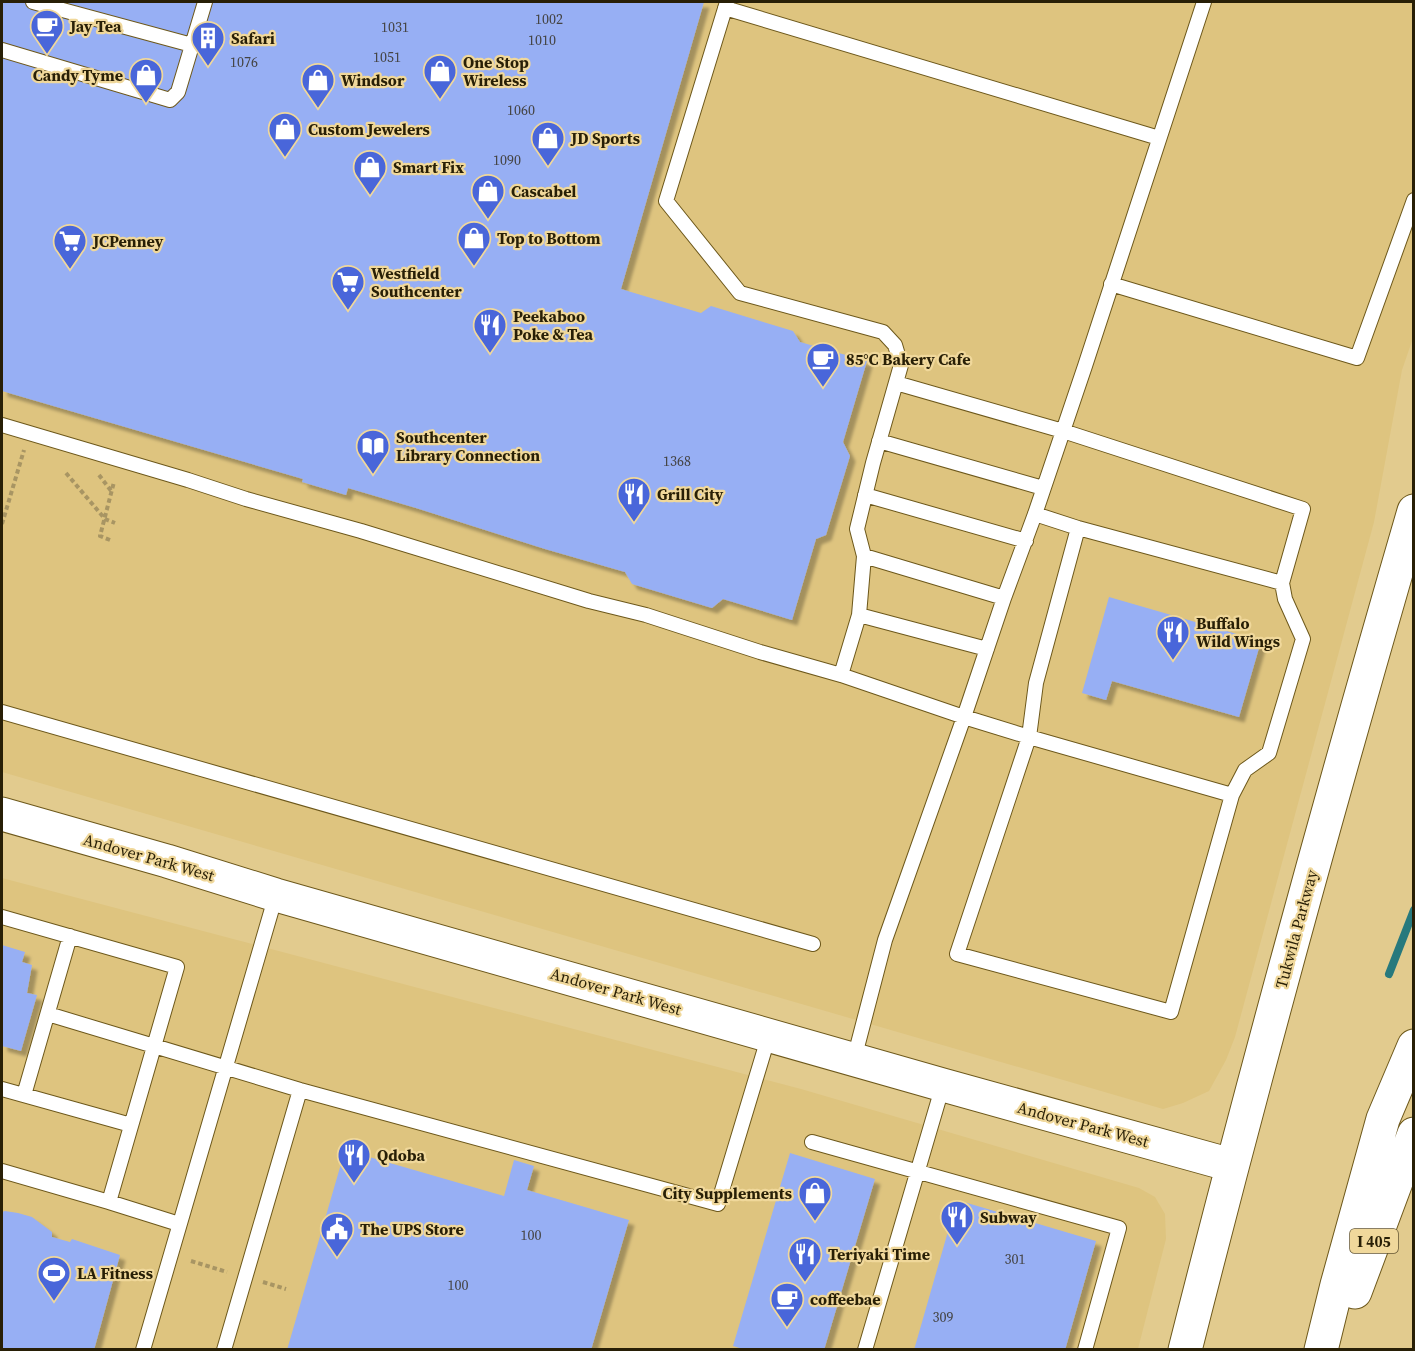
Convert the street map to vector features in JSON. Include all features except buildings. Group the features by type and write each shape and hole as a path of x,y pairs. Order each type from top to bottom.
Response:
{"main road":[{"name":"Tukwila Parkway","path":"1185,1350 1231,1165 1413,511"},
{"name":"Andover Park West","path":"2,814 276,895 1231,1165"},
{"path":"1321,1350 1383,1119 1413,1046"},
{"name":"I 405","path":"1335,1350 1413,1134"}],"lane":[{"path":"33,2 192,45"},
{"path":"2,50 170,100 178,92 205,2"},
{"path":"854,1059 885,940 1026,541 1203,2"},
{"path":"842,675 859,615 864,556 857,529 901,365 895,345 883,332 740,293 666,201 726,5 1159,138"},
{"path":"1112,284 1357,358 1413,200"},
{"path":"896,383 1063,431 1303,509 1282,583 1285,598 1303,639 1269,753 1245,770 1232,795 1171,1012 957,954 1029,737 1036,684 1078,528"},
{"path":"2,425 589,601 646,615 760,652 842,675 1029,737 1232,795"},
{"path":"879,441 1043,488"},
{"path":"865,495 1026,541"},
{"path":"1035,513 1078,528 1282,583"},
{"path":"864,556 1004,598"},
{"path":"859,615 987,649"},
{"path":"2,712 813,944"},
{"path":"143,1350 276,895"},
{"path":"2,916 177,967 109,1202"},
{"path":"24,1095 70,936"},
{"path":"48,1014 300,1090 718,1204 769,1035"},
{"path":"866,1350 943,1085"},
{"path":"2,1089 131,1125"},
{"path":"224,1350 300,1090"},
{"path":"812,1142 1119,1228 1085,1350"},
{"path":"2,1171 179,1224"}],"path":[{"path":"2,524 23,452"},
{"path":"93,467 112,492"},
{"path":"66,473 105,519 115,523"},
{"path":"110,540 100,536 114,482"},
{"path":"170,1256 286,1289"}],"shaded area":[{"name":"Westfield Southcenter","path":"2,2 1413,2 1413,338 1402,370 1374,522 1235,1037 1226,1060 1209,1091 1163,1109 2,772"},
{"path":"2,878 801,1089 1139,1188 1155,1197 1165,1214 1166,1239 1138,1349 2,1349"}],"waterway":[{"path":"1389,974 1414,910"}],"place":[{"name":"Jay Tea","path":"47,55"},
{"name":"Safari","path":"208,67"},
{"name":"One Stop Wireless","path":"440,100"},
{"name":"Candy Tyme","path":"146,104"},
{"name":"Windsor","path":"318,109"},
{"name":"Custom Jewelers","path":"285,158"},
{"name":"JD Sports","path":"548,167"},
{"name":"Smart Fix","path":"370,196"},
{"name":"Cascabel","path":"488,220"},
{"name":"Top to Bottom","path":"474,267"},
{"name":"JCPenney","path":"70,270"},
{"name":"Westfield Southcenter","path":"348,311"},
{"name":"Peekaboo Poke & Tea","path":"490,354"},
{"name":"85°C Bakery Cafe","path":"823,388"},
{"name":"Southcenter Library Connection","path":"373,475"},
{"name":"Grill City","path":"634,523"},
{"name":"Buffalo Wild Wings","path":"1173,661"},
{"name":"Qdoba","path":"354,1184"},
{"name":"City Supplements","path":"815,1222"},
{"name":"Subway","path":"957,1246"},
{"name":"The UPS Store","path":"337,1258"},
{"name":"Teriyaki Time","path":"805,1283"},
{"name":"LA Fitness","path":"54,1302"},
{"name":"coffeebae","path":"787,1328"}]}
